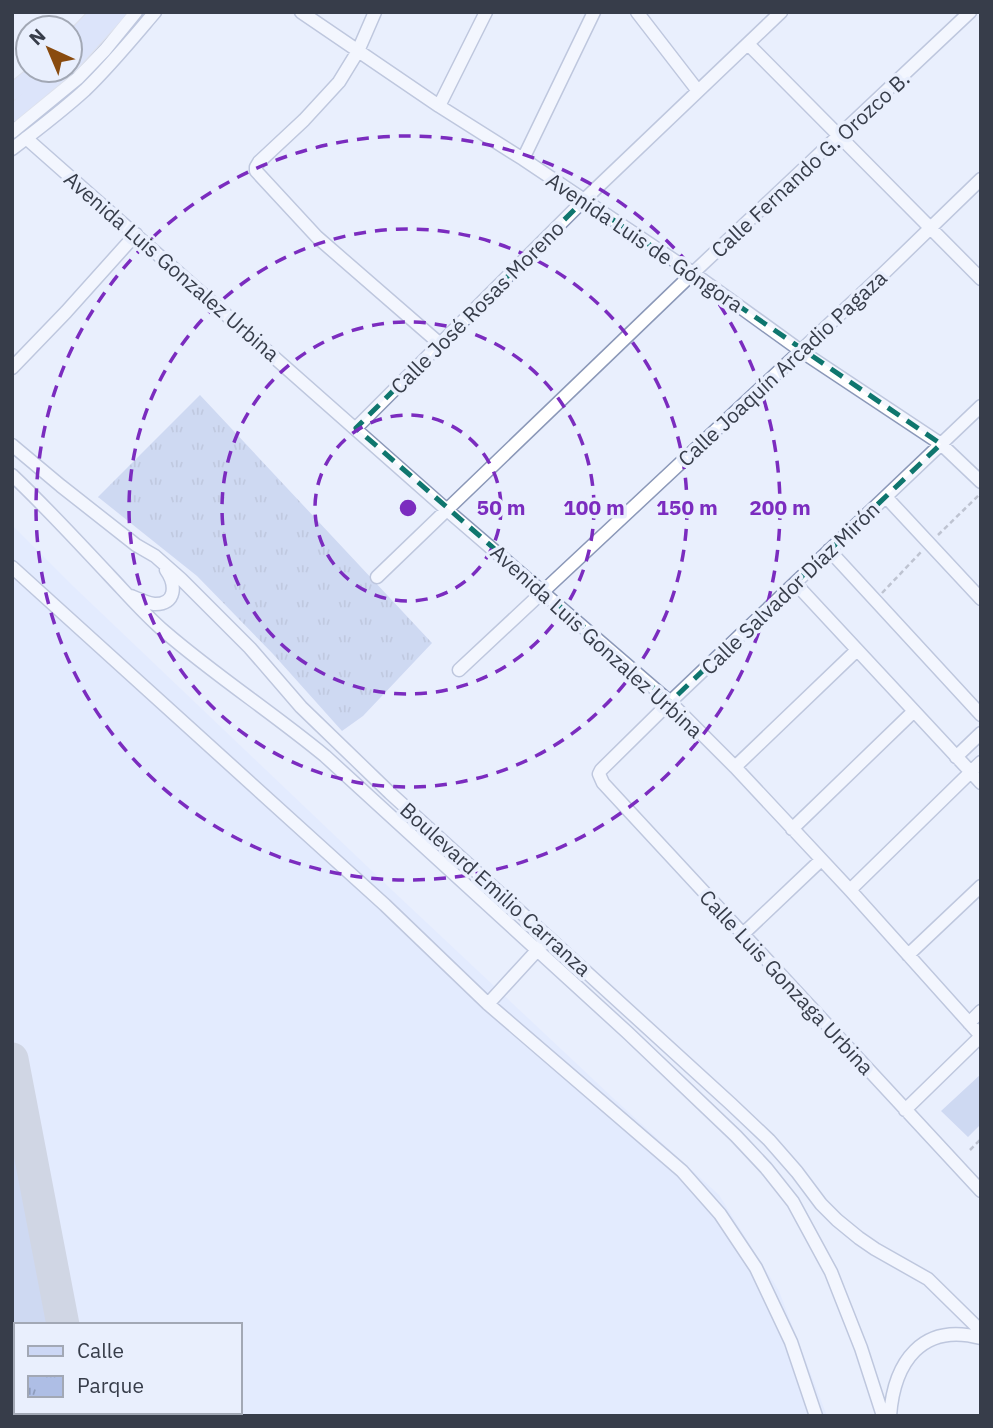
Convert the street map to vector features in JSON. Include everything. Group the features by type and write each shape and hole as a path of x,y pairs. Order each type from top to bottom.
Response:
{"main road":[{"path":"84,28 99,12"},
{"path":"84,50 118,12"},
{"path":"12,113 47,84"}],"street":[{"path":"12,132 78,78 105,50 135,12"},
{"path":"12,149 86,89 155,12"},
{"name":"Avenida Luis de Góngora","path":"301,12 694,273 801,351 941,444 981,482"},
{"path":"375,12 358,51 339,82 304,120 258,162 256,171 317,237 439,344"},
{"path":"439,106 486,12"},
{"path":"523,159 594,12"},
{"path":"637,12 698,91"},
{"name":"Calle José Rosas Moreno","path":"356,428 584,200 781,12"},
{"path":"971,12 981,21"},
{"name":"Calle Fernando G. Orozco B.","path":"377,577 971,12"},
{"path":"748,44 981,279"},
{"name":"Avenida Luis Gonzalez Urbina","path":"26,138 447,510 670,702 850,890 981,1036"},
{"name":"Calle Joaquín Arcadio Pagaza","path":"459,670 981,179"},
{"path":"12,368 136,234"},
{"name":"Calle Salvador Díaz Mirón","path":"601,770 981,407"},
{"name":"Boulevard Emilio Carranza","path":"12,445 136,545 155,556 202,598 301,707 390,793 769,1140 837,1220 859,1238 928,1279 981,1331"},
{"name":"Boulevard Emilio Carranza","path":"12,475 163,631 292,728 324,756 628,1033 766,1168 793,1202 831,1272 861,1348 883,1416"},
{"path":"886,497 981,599"},
{"path":"829,550 981,715"},
{"path":"127,595 152,604 167,601 173,594 172,578 155,556"},
{"path":"12,567 385,905 488,1004 682,1171 720,1214 756,1268 791,1342 816,1416"},
{"path":"795,583 981,783"},
{"path":"734,767 857,650"},
{"path":"792,829 914,711"},
{"path":"956,757 981,733"},
{"path":"850,890 981,762"},
{"name":"Calle Luis Gonzaga Urbina","path":"601,770 599,775 603,783 981,1191"},
{"path":"743,934 821,860"},
{"path":"908,955 981,886"},
{"path":"488,1004 549,938"},
{"path":"969,1023 981,1011"},
{"path":"905,1110 981,1036"},
{"path":"890,1416 898,1375 907,1358 919,1346 951,1334 981,1338"}],"path":[{"path":"970,1150 981,1139"}],"highlighted area":[{"path":"584,200 941,444 670,702 356,428"}],"shaded area":[{"path":"12,525 393,891 719,1195 779,1291 827,1416 12,1416"}],"green space":[{"path":"200,395 432,643 363,716 342,731 273,654 197,576 98,497"},
{"path":"981,1074 981,1124 968,1137 941,1111"},
{"path":"12,1116 53,1323 14,1323 14,1414 70,1416 12,1416"}],"taxiway":[{"path":"12,1059 63,1323"}]}
